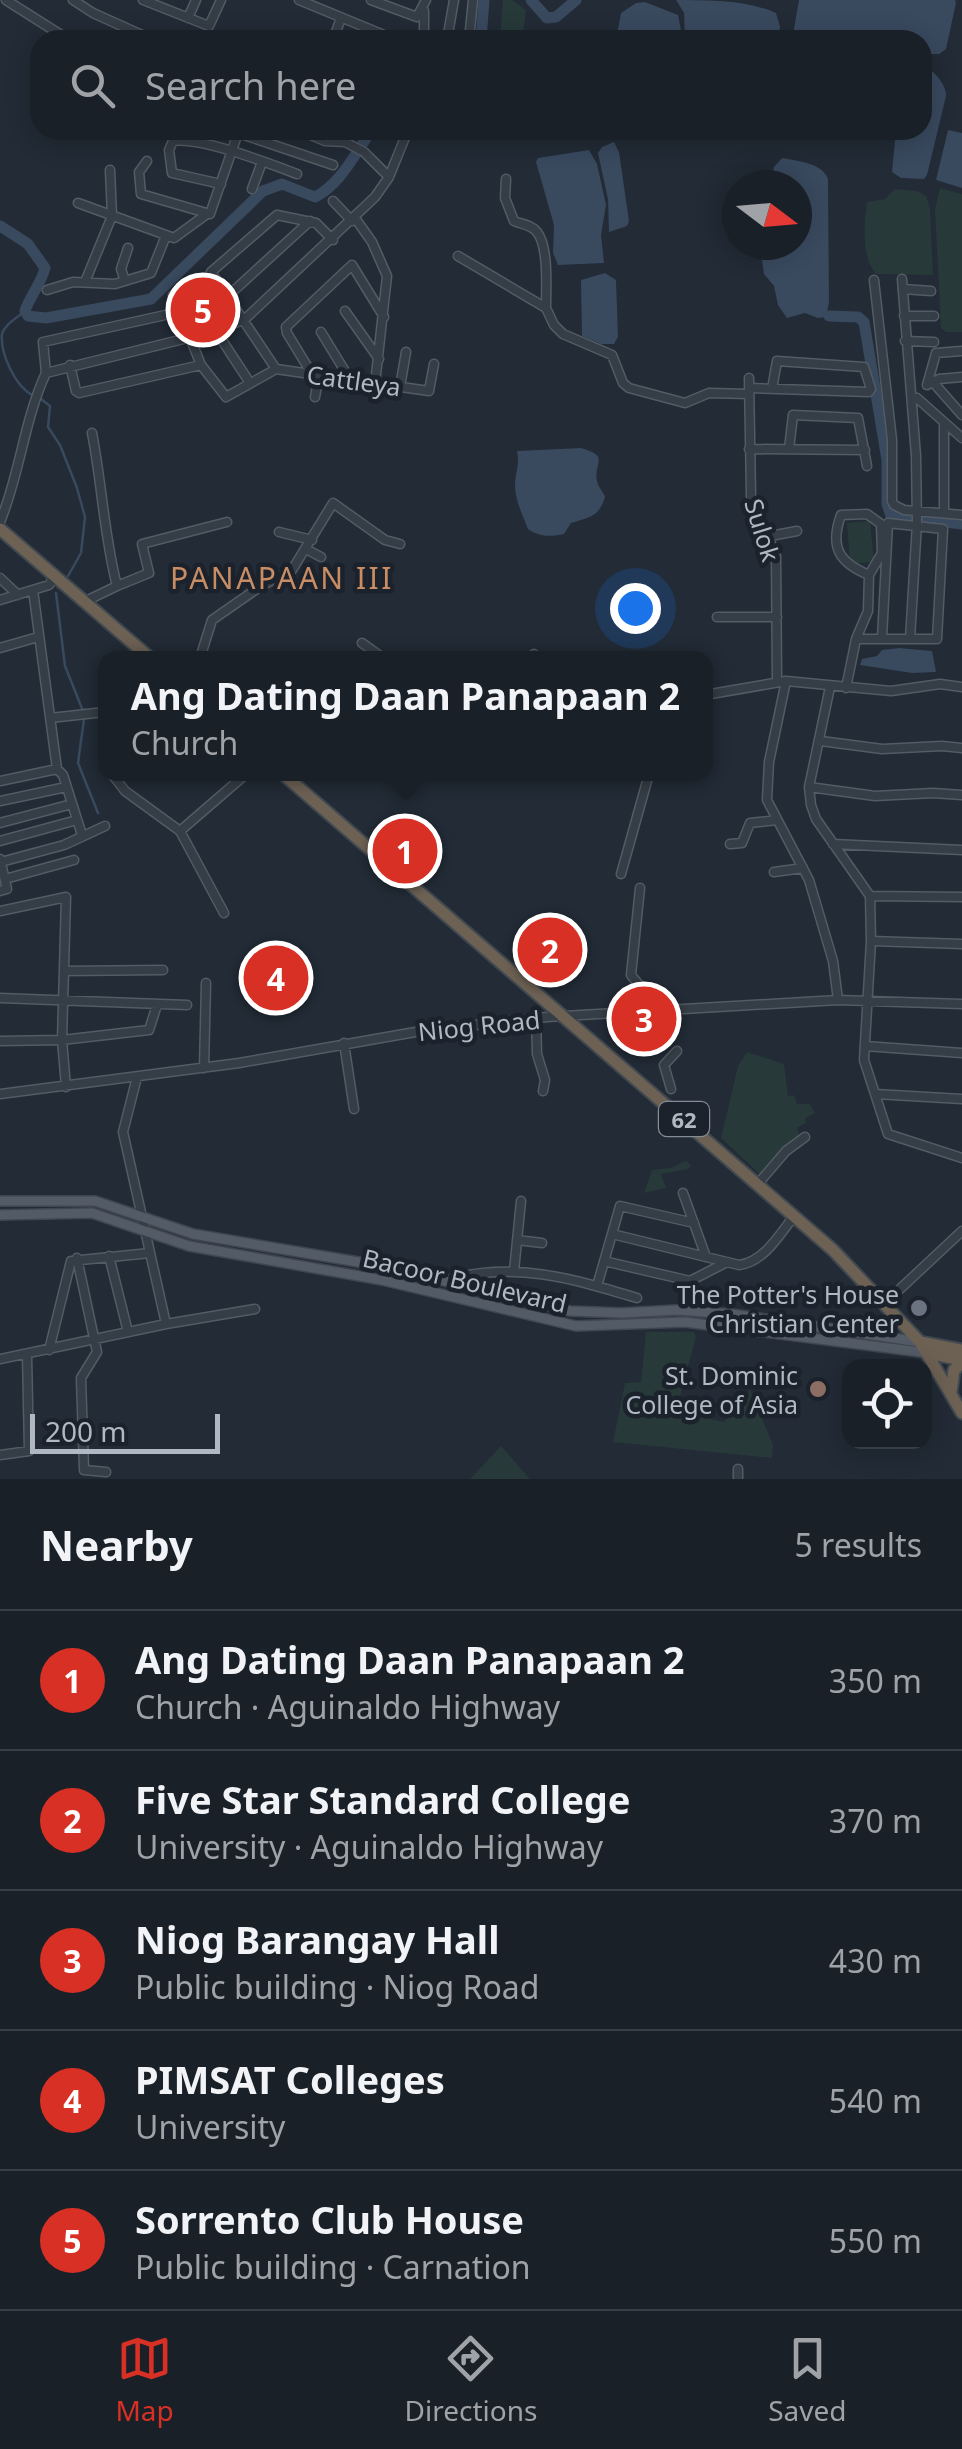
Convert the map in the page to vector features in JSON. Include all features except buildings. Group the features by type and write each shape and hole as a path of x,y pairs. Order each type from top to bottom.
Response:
{"highway":[{"path":"0,526 142,651"},
{"name":"62","path":"291,781 564,1016 670,1097 757,1185 885,1304 928,1353 962,1413"},
{"path":"920,1342 962,1350"},
{"path":"928,1353 962,1361 954,1370 951,1392"}],"main road":[{"name":"Bacoor Boulevard","path":"0,1201 86,1200 193,1234 382,1266 570,1311 677,1310 920,1342"},
{"name":"Bacoor Boulevard","path":"0,1215 92,1213 207,1250 382,1280 576,1326 676,1322 928,1353"},
{"path":"269,1261 272,1248"},
{"path":"741,1330 743,1316"}],"street":[{"path":"6,0 54,30"},
{"path":"73,0 131,30"},
{"path":"143,0 167,4 209,26 221,0"},
{"path":"188,18 196,0"},
{"path":"299,0 370,30"},
{"path":"448,30 454,0"},
{"path":"470,30 473,0"},
{"path":"376,1 418,17 425,3"},
{"path":"424,30 425,3"},
{"path":"337,30 341,18"},
{"path":"78,203 174,238 210,214 236,140"},
{"path":"265,140 333,164"},
{"path":"323,140 336,140 364,152 389,177"},
{"path":"46,373 216,332 245,319 375,198 389,177 404,140"},
{"path":"220,184 172,173 169,150 173,141 231,152 297,174"},
{"path":"147,161 139,172 141,194 210,214"},
{"path":"252,189 262,162"},
{"path":"85,282 112,216 110,170"},
{"path":"506,179 505,198 514,220 539,234 546,267 546,308 554,325 564,334 612,355 622,383 629,388 685,402 710,393 749,387 772,389 868,392 871,389 864,367 778,360 772,389"},
{"path":"333,201 372,242 387,276 376,384"},
{"path":"276,370 211,272 272,217 282,215 310,221 333,240"},
{"path":"229,295 310,221"},
{"path":"47,290 72,282 115,284 151,272 166,238"},
{"path":"125,281 121,268 128,248"},
{"path":"458,256 546,308"},
{"path":"315,397 316,375 286,331 291,319 352,265 384,317"},
{"path":"902,278 916,456 917,524 910,639"},
{"path":"874,280 892,440 894,506 962,514"},
{"path":"903,290 930,291"},
{"path":"70,365 79,393 200,365 173,295"},
{"path":"345,311 378,359"},
{"path":"0,526 46,373 42,339 179,312"},
{"path":"904,316 934,316"},
{"path":"216,332 250,383"},
{"path":"321,332 352,380"},
{"path":"905,341 962,351"},
{"path":"930,383 936,346"},
{"path":"400,387 406,352"},
{"name":"Cattleya","path":"200,365 226,397 276,370 429,390 434,364"},
{"path":"913,398 930,383 962,378"},
{"path":"883,383 908,380"},
{"path":"930,383 959,413"},
{"name":"Sulok","path":"749,387 750,496 776,556 782,681 767,800 803,868 833,961 838,1000"},
{"path":"913,398 962,438"},
{"path":"959,413 962,400"},
{"path":"790,449 793,415 858,418 866,466"},
{"path":"944,422 944,511"},
{"path":"92,433 102,482 109,556 117,586"},
{"path":"749,449 864,450"},
{"path":"202,651 212,620 292,570 334,502 379,536 400,544"},
{"path":"846,688 856,639 868,611 869,576 882,553 881,524 867,514 841,516 841,559 850,569 869,576"},
{"path":"86,604 150,573 142,544 228,522"},
{"path":"856,639 934,640 939,636 943,529 888,523 882,638"},
{"path":"770,536 796,531"},
{"path":"280,532 309,544 321,557"},
{"path":"0,600 49,585 55,576"},
{"path":"0,578 18,596"},
{"path":"34,590 57,769 82,835"},
{"path":"717,617 777,617"},
{"path":"0,648 38,638"},
{"path":"362,643 373,651"},
{"path":"713,694 782,681 891,691 940,684 962,687"},
{"path":"830,687 809,788 816,819 870,896 865,1068 888,1134 962,1158"},
{"path":"50,718 98,713"},
{"path":"821,741 882,749 962,748"},
{"path":"0,781 57,769"},
{"path":"117,781 125,791 180,831 224,913"},
{"path":"180,831 238,781"},
{"path":"621,874 647,781"},
{"path":"0,801 66,787"},
{"path":"809,788 874,796 932,792 962,795"},
{"path":"0,823 72,804"},
{"path":"0,841 77,820"},
{"path":"730,844 742,843 750,823 777,820"},
{"path":"0,891 7,889 0,861 64,845 105,826"},
{"path":"833,844 962,850"},
{"path":"5,880 74,860"},
{"path":"774,872 803,868"},
{"path":"640,888 631,976 640,986 642,1011"},
{"path":"870,896 962,897"},
{"path":"0,910 66,897 62,1040 66,1087"},
{"path":"871,941 962,944"},
{"path":"64,971 163,970"},
{"path":"204,1068 206,984"},
{"path":"0,998 187,1005"},
{"name":"Niog Road","path":"0,1094 137,1078 344,1043 536,1018 868,999 962,1004"},
{"path":"0,1040 62,1040 149,1030 157,1004"},
{"path":"536,1018 544,1092"},
{"path":"344,1043 354,1109"},
{"path":"865,1046 962,1054"},
{"path":"670,1097 664,1065 677,1052"},
{"path":"137,1078 122,1132 166,1324"},
{"path":"338,1094 351,1091"},
{"path":"874,1094 962,1100"},
{"path":"757,1185 790,1147 804,1138"},
{"path":"683,1193 706,1257"},
{"path":"514,1270 521,1201"},
{"path":"597,1286 620,1206 694,1223"},
{"path":"612,1234 739,1266 755,1260 794,1216"},
{"path":"885,1304 962,1231"},
{"path":"517,1240 542,1242"},
{"path":"49,1350 72,1261 150,1253"},
{"path":"109,1256 128,1332"},
{"path":"77,1258 96,1358 83,1372 80,1385 84,1470 106,1472"},
{"path":"604,1261 690,1281 728,1262"},
{"path":"444,1281 486,1270 514,1270 637,1298"},
{"path":"0,1360 255,1309"},
{"path":"0,1456 29,1451 28,1355"}],"shaded area":[{"path":"503,0 512,0 526,10 523,30 501,30"},
{"path":"940,188 962,194 962,332 941,328 935,209"},
{"path":"895,189 926,196 933,275 876,274 871,267 865,240 867,202 885,199"},
{"path":"225,295 238,318 216,326 208,314"},
{"path":"870,521 874,562 850,564 847,523"},
{"path":"747,1052 784,1064 788,1096 794,1095 797,1104 810,1104 815,1113 797,1128 800,1138 766,1180 721,1138 738,1066"},
{"path":"686,1161 691,1165 689,1169 661,1174 666,1188 644,1193 652,1170"},
{"path":"646,1332 694,1332 696,1337 678,1404 686,1414 724,1422 750,1390 773,1445 772,1458 613,1442 625,1383 641,1382"},
{"path":"501,1446 530,1479 470,1479"}],"water":[{"path":"676,0 741,3 776,13 780,30 685,30 684,13"},
{"path":"799,0 956,3 946,49 939,54 932,54 932,30 794,30"},
{"path":"645,2 678,15 681,30 618,30 621,13"},
{"path":"932,72 946,96 927,175 924,179 901,178 892,172 895,140 932,140"},
{"path":"948,130 962,133 962,188 936,180"},
{"path":"614,142 619,152 629,221 627,226 609,232 608,199 598,153"},
{"path":"589,150 597,164 606,205 601,235 604,263 558,265 553,253 554,225 536,162 538,158"},
{"path":"782,158 802,162 821,169 828,179 826,317 805,313 787,318 778,305 774,286 764,274 762,260 812,260 812,170 773,170"},
{"path":"605,273 616,280 618,337 614,344 601,344 582,336 581,280"},
{"path":"581,448 598,457 597,481 605,497 600,509 571,523 564,534 545,536 532,532 516,497 517,451"},
{"path":"882,650 932,651 936,672 912,673 860,665 862,659 877,656"}],"waterway":[{"path":"482,30 484,0"},
{"path":"531,0 547,18 556,17 576,0"},
{"path":"0,226 28,244 45,268 25,311 28,316 46,318 151,299 263,191 282,184 315,197 340,176 365,140"},
{"path":"25,311 6,327 2,342 15,377 34,396"},
{"path":"829,316 858,317 864,322 887,460 887,504 891,516 962,524"},
{"path":"41,399 50,406 48,427 60,445 85,517 81,553 68,576"},
{"path":"56,593 65,666 83,711"},
{"path":"84,719 78,763 98,813"}],"place":[{"name":"Sorrento Club House","path":"203,310"},
{"name":"Ang Dating Daan Panapaan 2","path":"405,851"},
{"name":"Five Star Standard College","path":"550,950"},
{"name":"PIMSAT Colleges","path":"276,978"},
{"name":"Niog Barangay Hall","path":"644,1019"},
{"name":"The Potter's House Christian Center","path":"919,1308"},
{"name":"St. Dominic College of Asia","path":"818,1389"}],"district":[{"name":"PANAPAAN III","path":"282,577"}]}
